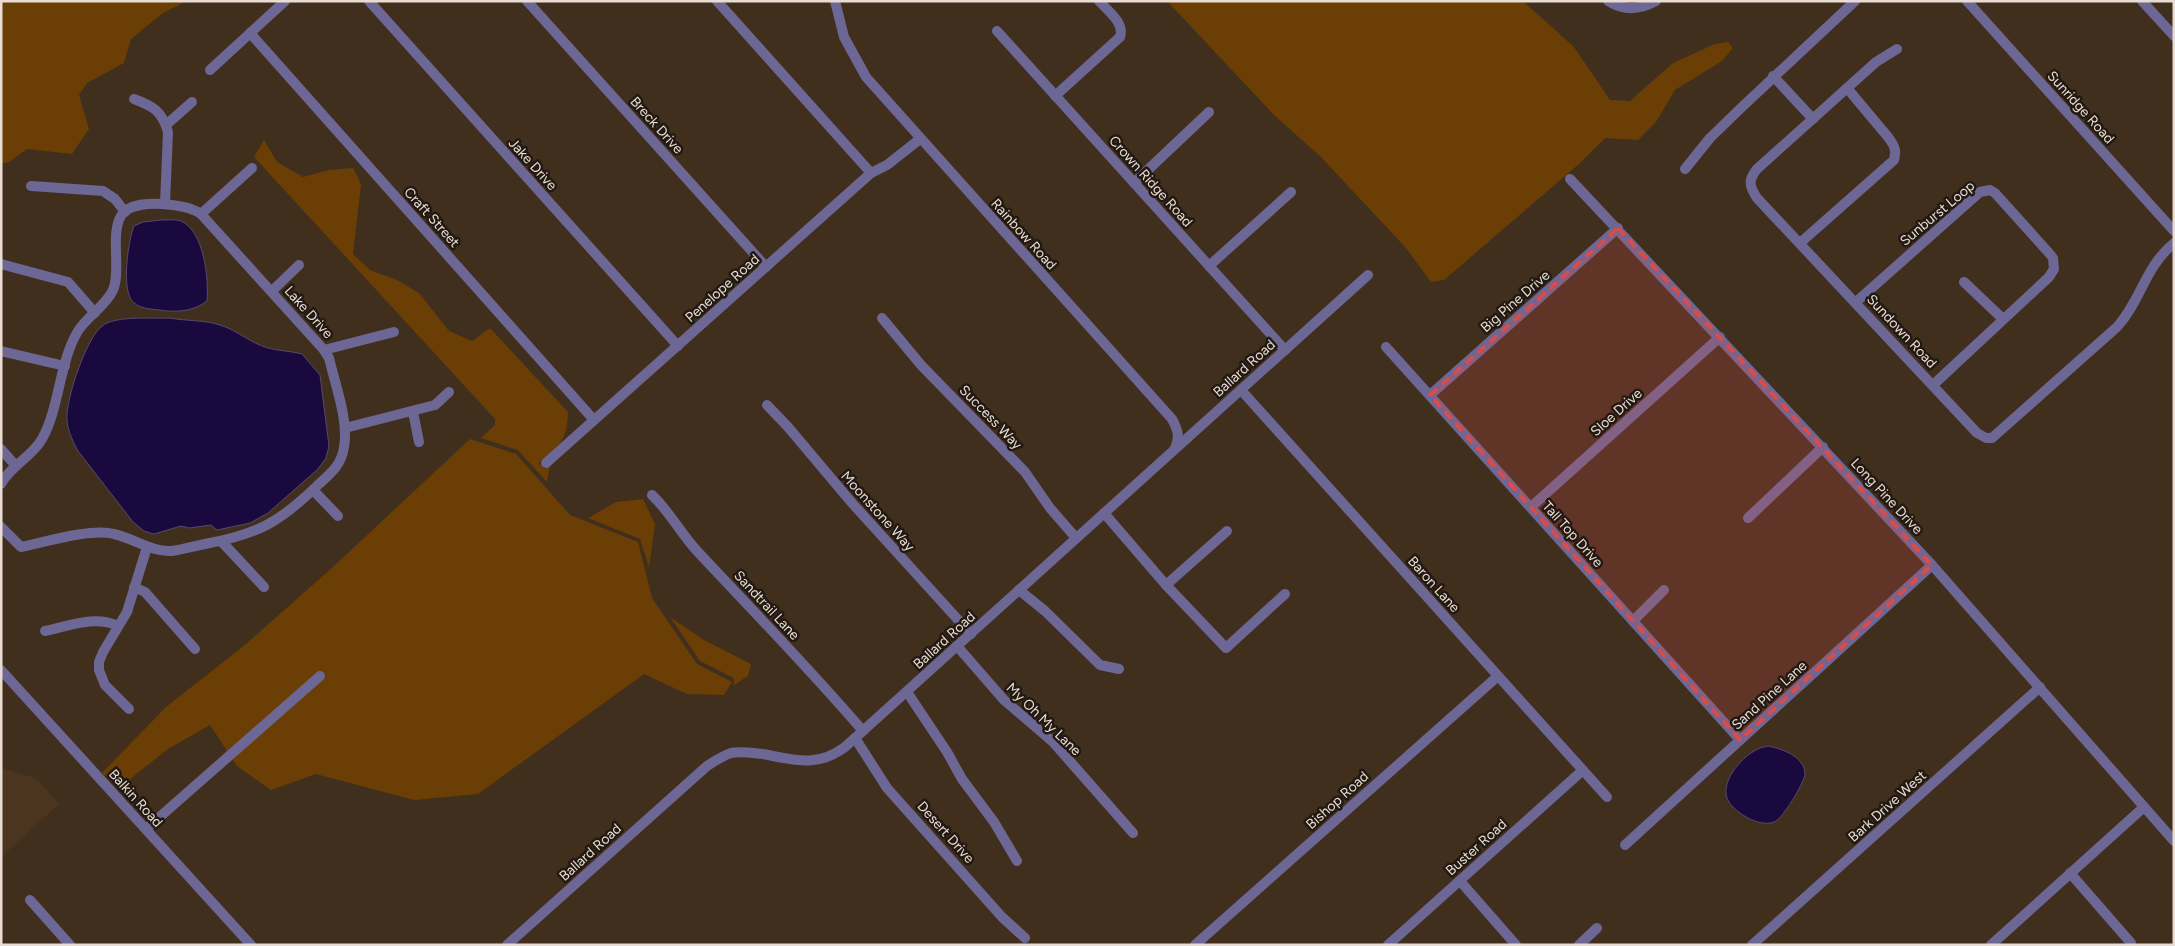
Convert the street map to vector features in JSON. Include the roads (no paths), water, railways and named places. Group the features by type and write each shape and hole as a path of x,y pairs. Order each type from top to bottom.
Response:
{"street":[{"path":"210,70 285,1"},
{"name":"Jake Drive","path":"369,1 678,346"},
{"name":"Breck Drive","path":"527,1 766,267"},
{"path":"718,1 871,173"},
{"name":"Rainbow Road","path":"835,1 844,37 866,77 1172,419 1178,429 1179,440 1175,448"},
{"path":"1056,96 1116,43 1122,33 1117,21 1099,1"},
{"path":"1610,3 1633,8 1644,7 1656,1"},
{"path":"1685,169 1710,138 1855,1"},
{"name":"Sunridge Road","path":"1967,1 2174,231"},
{"path":"2142,1 2174,36"},
{"name":"Crown Ridge Road","path":"997,31 1285,350"},
{"name":"Craft Street","path":"250,33 594,420"},
{"name":"Sundown Road","path":"1897,49 1876,62 1757,169 1751,178 1750,184 1757,198 1977,433 1986,438 1992,438 2117,327 2128,315 2151,268 2159,256 2174,242"},
{"path":"1774,76 1813,119"},
{"path":"1800,243 1894,160 1894,145 1846,88"},
{"path":"134,99 155,107 166,125 168,132 165,204"},
{"path":"166,125 192,102"},
{"path":"1134,183 1209,112"},
{"name":"Penelope Road","path":"546,463 871,173 888,165 920,139"},
{"path":"201,214 252,168"},
{"name":"Long Pine Drive","path":"1570,179 1932,565 2174,841"},
{"path":"1,484 16,466 36,448 42,438 78,331 106,302 115,285 117,236 120,220 125,212 115,199 103,191 31,186"},
{"name":"Sunburst Loop","path":"1856,302 1980,192 1990,190 1995,193 2049,253 2055,266 2049,277 1933,385"},
{"path":"1209,266 1291,192"},
{"name":"Lake Drive","path":"1,527 20,547 94,532 113,534 147,547 170,551 243,536 268,526 283,516 313,490 336,468 340,461 344,449 345,428 329,358 324,350 201,214 189,208 165,204 132,208 125,212"},
{"name":"Big Pine Drive","path":"1430,395 1618,228"},
{"path":"1,264 68,282 95,313"},
{"path":"272,291 299,266"},
{"name":"Ballard Road","path":"507,945 707,766 721,758 741,752 802,761 819,760 835,755 1368,275"},
{"path":"1964,282 2003,319"},
{"name":"Success Way","path":"882,318 921,365 1025,472 1050,508 1076,538"},
{"path":"324,350 394,332"},
{"name":"Sloe Drive","path":"1531,507 1720,337"},
{"name":"Tall Top Drive","path":"1386,347 1740,740"},
{"path":"1,351 65,366"},
{"name":"Baron Lane","path":"1241,390 1607,797"},
{"path":"345,428 435,405 449,392"},
{"name":"Moonstone Way","path":"767,405 852,503 971,634"},
{"path":"412,412 419,442"},
{"path":"1748,518 1823,447"},
{"path":"1,449 16,466"},
{"path":"313,490 338,516"},
{"name":"Sandtrail Lane","path":"652,495 696,549 819,679 859,734"},
{"path":"1104,513 1166,585 1226,648 1285,594"},
{"path":"1166,585 1227,532"},
{"path":"221,541 264,587"},
{"path":"129,709 105,685 99,670 103,652 126,612 147,547"},
{"name":"Sand Pine Lane","path":"1625,845 1932,565"},
{"path":"134,587 145,592 195,650"},
{"path":"1019,590 1045,611 1100,664 1119,669"},
{"path":"1633,621 1664,590"},
{"path":"45,631 93,620 107,620 118,626"},
{"name":"My Oh My Lane","path":"957,646 1004,700 1053,742 1133,833"},
{"name":"Balkin Road","path":"1,670 251,945"},
{"path":"146,830 320,676"},
{"name":"Bishop Road","path":"1195,945 1498,676"},
{"name":"Bark Drive West","path":"1752,945 2040,687"},
{"path":"906,692 947,752 962,779 994,822 1017,861"},
{"name":"Desert Drive","path":"859,734 887,788 1002,917 1025,938"},
{"name":"Buster Road","path":"1388,945 1583,770"},
{"path":"1991,945 2144,807"},
{"path":"2070,873 2131,943"},
{"path":"1460,881 1516,945"},
{"path":"30,900 70,945"},
{"path":"1578,945 1596,928"}]}
